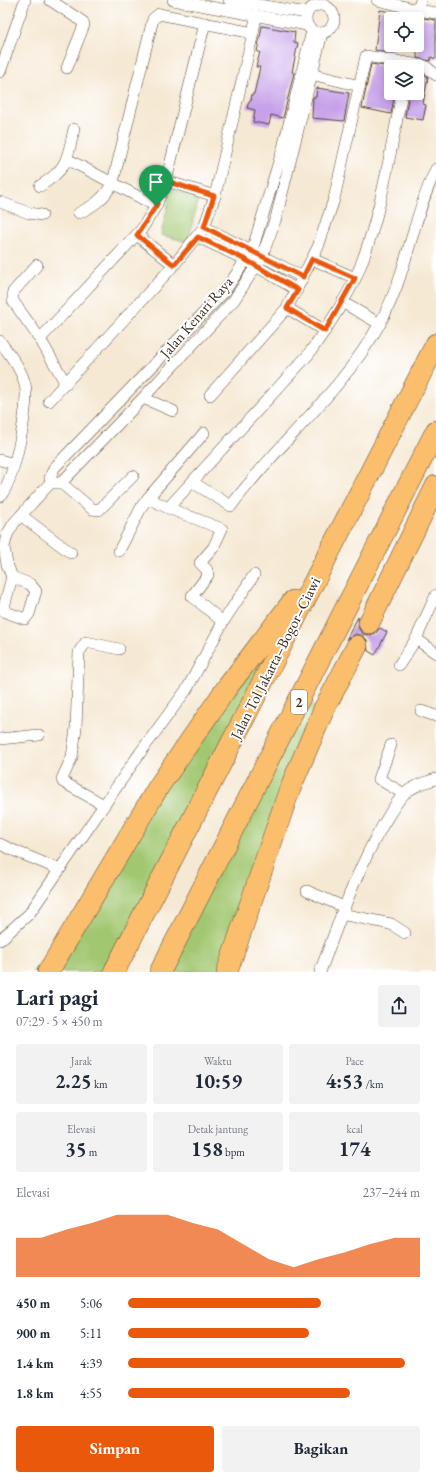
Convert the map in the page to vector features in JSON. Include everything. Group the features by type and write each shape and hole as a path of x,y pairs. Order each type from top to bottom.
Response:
{"highway":[{"name":"Jalan Tol Jakarta–Bogor–Ciawi","path":"114,972 436,344"},
{"name":"2","path":"160,972 436,431"},
{"path":"369,623 436,486"},
{"path":"48,972 159,786 226,689 328,554"},
{"path":"227,972 289,791 324,709 357,646"},
{"path":"32,972 62,949"}],"street":[{"path":"0,72 25,0"},
{"path":"50,0 83,22 84,25 67,68"},
{"path":"173,0 256,16 314,30 329,29 334,22 332,13 323,3 312,8 307,13 306,19 314,30"},
{"path":"229,0 262,3 307,13"},
{"path":"377,0 419,5 436,13"},
{"path":"79,213 96,205 108,192 113,182 153,19 159,14 252,32"},
{"path":"49,401 174,265 198,237 204,227 214,196 256,16"},
{"path":"40,339 137,235 156,206 166,181 206,23"},
{"name":"Jalan Kenari Raya","path":"56,482 50,476 54,468 224,292 246,260 257,253 276,218 311,74 314,30"},
{"name":"Jalan Kenari Raya","path":"12,577 7,564 4,547 7,534 14,523 143,398 234,300 256,266 257,253 314,30"},
{"path":"210,395 287,308 298,290 318,247 334,200 366,56 386,60"},
{"path":"424,66 429,67 436,75"},
{"path":"311,74 360,86"},
{"path":"170,506 308,355 325,331 342,302 355,278 370,237 388,163 401,100"},
{"path":"40,186 58,174 68,159 74,129"},
{"path":"68,159 156,206"},
{"path":"192,482 231,506 243,490 314,414 351,368 380,324 395,293 425,195 436,169"},
{"path":"166,181 214,196"},
{"path":"0,202 28,213 42,214"},
{"path":"204,227 303,277"},
{"path":"137,235 174,265"},
{"path":"198,237 246,260 298,290"},
{"path":"312,259 355,278"},
{"path":"37,265 13,292 13,301 40,339 66,384"},
{"path":"342,302 380,324"},
{"path":"287,308 325,331"},
{"path":"0,341 18,367 25,385 24,415 14,464 9,483 0,496"},
{"path":"143,398 173,411"},
{"path":"119,551 142,506 204,433"},
{"path":"0,460 14,464"},
{"path":"56,482 92,508 99,510 133,476"},
{"path":"148,498 168,508 222,529 213,548 200,564 207,570 208,576 192,596 223,622"},
{"path":"22,516 71,553"},
{"path":"0,940 28,914 187,689 223,622 254,575"},
{"path":"399,665 416,639 436,595"},
{"path":"416,639 436,653"},
{"path":"104,805 63,782 62,779 72,756 76,728 79,652 86,642 119,649"},
{"path":"421,711 436,716"},
{"path":"0,739 39,734"},
{"path":"391,746 378,779 404,794"},
{"path":"320,972 361,867 378,834 404,794 417,785 436,779"},
{"path":"0,844 14,852 38,860 59,870"},
{"path":"307,891 343,911 391,924 405,933"}],"green space":[{"path":"171,190 199,197 188,242 161,235"},
{"path":"328,554 114,972 32,972 62,949 159,786"},
{"path":"299,701 324,709 227,972 160,972"}],"building":[{"path":"380,10 391,12 384,12 384,52 375,50"},
{"path":"424,18 436,20 436,59 431,57 430,61 417,58 417,52 424,52"},
{"path":"262,26 295,32 294,42 298,43 292,72 294,73 283,118 271,115 269,125 253,122 255,110 247,108 249,101 251,101 252,94 254,94 260,67 256,67 260,52 257,52"},
{"path":"371,64 384,66 384,100 394,100 391,114 362,108"},
{"path":"424,74 428,77 424,99"},
{"path":"317,88 349,93 344,121 312,118 313,97 316,97"},
{"path":"408,100 424,100 423,104 426,105 423,120 405,117"},
{"path":"358,617 359,629 363,634 370,635 376,633 380,628 387,632 375,655 368,651 367,640 362,635 356,634 346,640"}],"route":[{"path":"166,181 214,196 204,227 303,277 312,259 355,278 325,331 287,308 298,290 246,260 198,237 174,265 137,235 156,206 166,181"}]}
